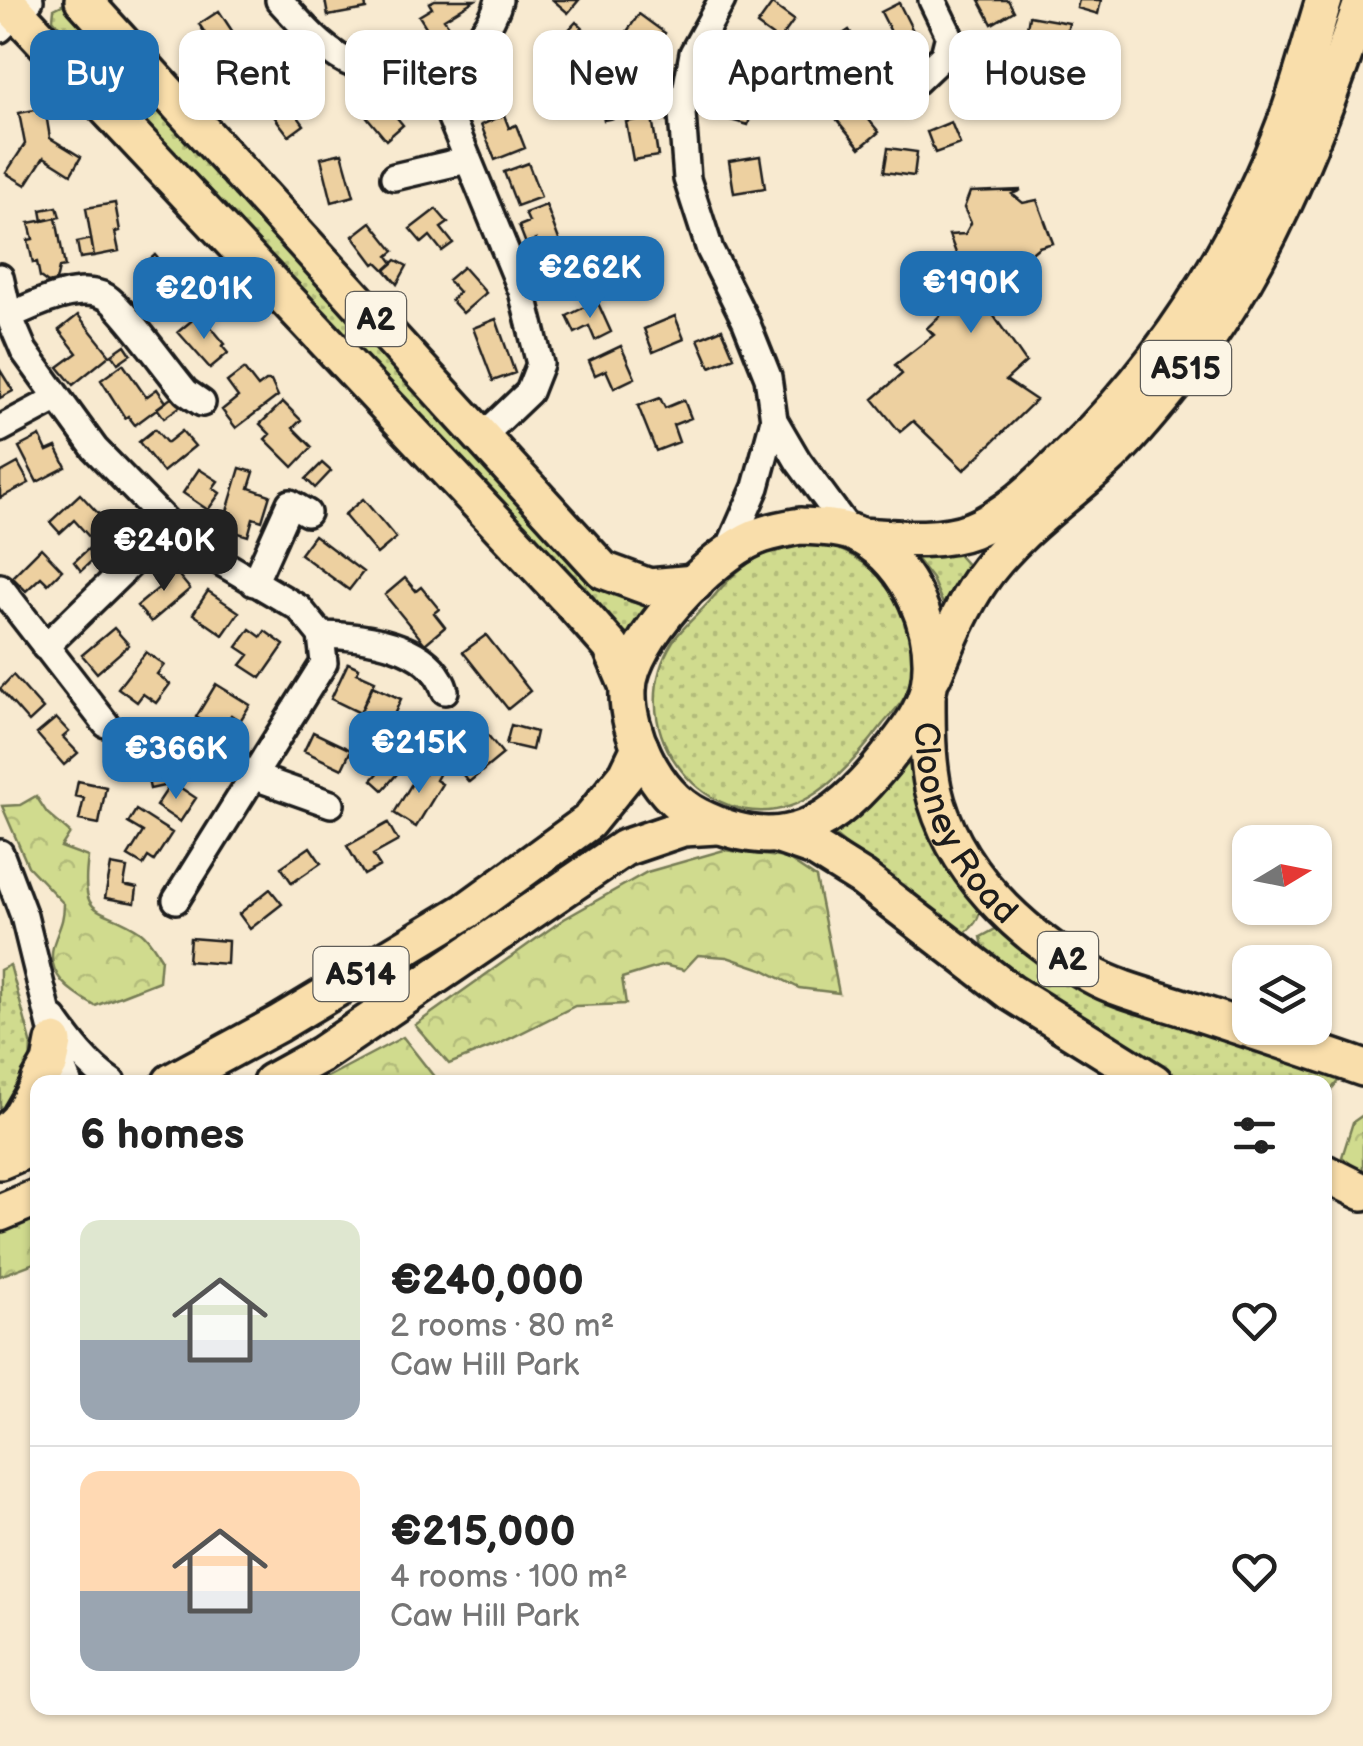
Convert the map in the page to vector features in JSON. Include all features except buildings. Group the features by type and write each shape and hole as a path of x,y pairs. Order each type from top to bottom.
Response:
{"highway":[{"name":"A2","path":"83,0 604,570 649,588 695,583"},
{"name":"A515","path":"855,534 898,538 971,531 1004,512 1050,474 1110,415 1165,349 1209,283 1243,220 1289,115 1324,0"},
{"name":"A515","path":"928,689 955,625 981,579 1022,534 1110,458 1202,349 1281,216 1363,0"},
{"name":"A2","path":"13,10 612,647 628,687 631,718 640,747 657,782 688,811 718,826"},
{"path":"628,687 636,657 652,632 727,553 755,537 800,526 855,534"},
{"name":"A2","path":"855,534 880,552 905,578 922,611 930,644 928,689"},
{"path":"776,835 808,828 832,816 862,788 900,740 928,689"},
{"name":"Clooney Road","path":"928,689 927,742 933,788 946,828 966,865 998,903 1049,947 1093,976 1363,1068"},
{"name":"A514","path":"184,1075 278,1024 466,911 588,822 626,774 640,747"},
{"name":"A514","path":"284,1075 352,1034 624,848 683,828 718,826 776,835"},
{"name":"Clooney Road","path":"776,835 814,848 862,878 1010,992 1143,1075"},
{"path":"43,1075 54,1042"},
{"path":"0,1138 19,1119 30,1099"},
{"path":"0,1161 30,1148"},
{"path":"1332,1176 1363,1192"},
{"path":"0,1213 30,1200"}],"street":[{"path":"279,0 310,32 345,58"},
{"path":"486,30 494,20 499,0"},
{"path":"722,0 693,53 690,68 682,114 687,179 710,250 768,377 774,420 798,461 855,534"},
{"path":"929,69 944,54 949,35 932,0"},
{"path":"451,120 522,291 540,364 528,392 484,435"},
{"path":"394,177 466,160"},
{"path":"0,277 9,316 24,350 95,449 185,541 299,608 321,635 324,663 176,900"},
{"path":"9,316 80,292 106,297 186,392 202,403"},
{"path":"0,429 56,399"},
{"path":"727,553 756,487 774,420"},
{"path":"254,582 290,503 307,512"},
{"path":"45,647 148,546 166,523"},
{"path":"0,588 106,724"},
{"path":"321,635 383,642 425,662 440,676 444,692"},
{"path":"255,777 331,804"},
{"path":"0,853 24,916 66,1075"},
{"path":"46,1006 72,1044 102,1075"}],"green space":[{"path":"66,3 73,5 96,30 62,30 53,19 54,9"},
{"path":"159,99 602,585 631,602 655,606 636,633 620,641 143,120 159,120"},
{"path":"796,546 834,547 855,557 887,585 908,622 913,664 902,702 836,778 797,803 776,810 753,811 712,797 681,770 661,734 657,687 673,641 728,580 758,557"},
{"path":"951,547 971,569 947,613 932,579 911,552"},
{"path":"913,755 981,904 975,923 960,937 829,831 883,789"},
{"path":"36,796 47,813 70,833 61,847 88,857 90,902 141,932 154,947 161,958 159,981 95,1006 62,982 52,954 64,904 28,866 2,806 20,805"},
{"path":"724,850 786,858 816,878 839,993 799,988 727,957 698,955 684,970 664,965 622,978 626,1004 575,1006 449,1064 415,1025 564,919 647,872"},
{"path":"1003,925 1232,1026 1232,1045 1275,1045 1343,1075 1332,1088 1332,1075 1166,1075 984,951 981,937"},
{"path":"10,965 31,1042 30,1073 0,1120 0,970"},
{"path":"403,1037 433,1075 331,1075"},
{"path":"1363,1115 1363,1174 1342,1157 1353,1122"},
{"path":"30,1217 30,1265 0,1276 0,1230"}]}
